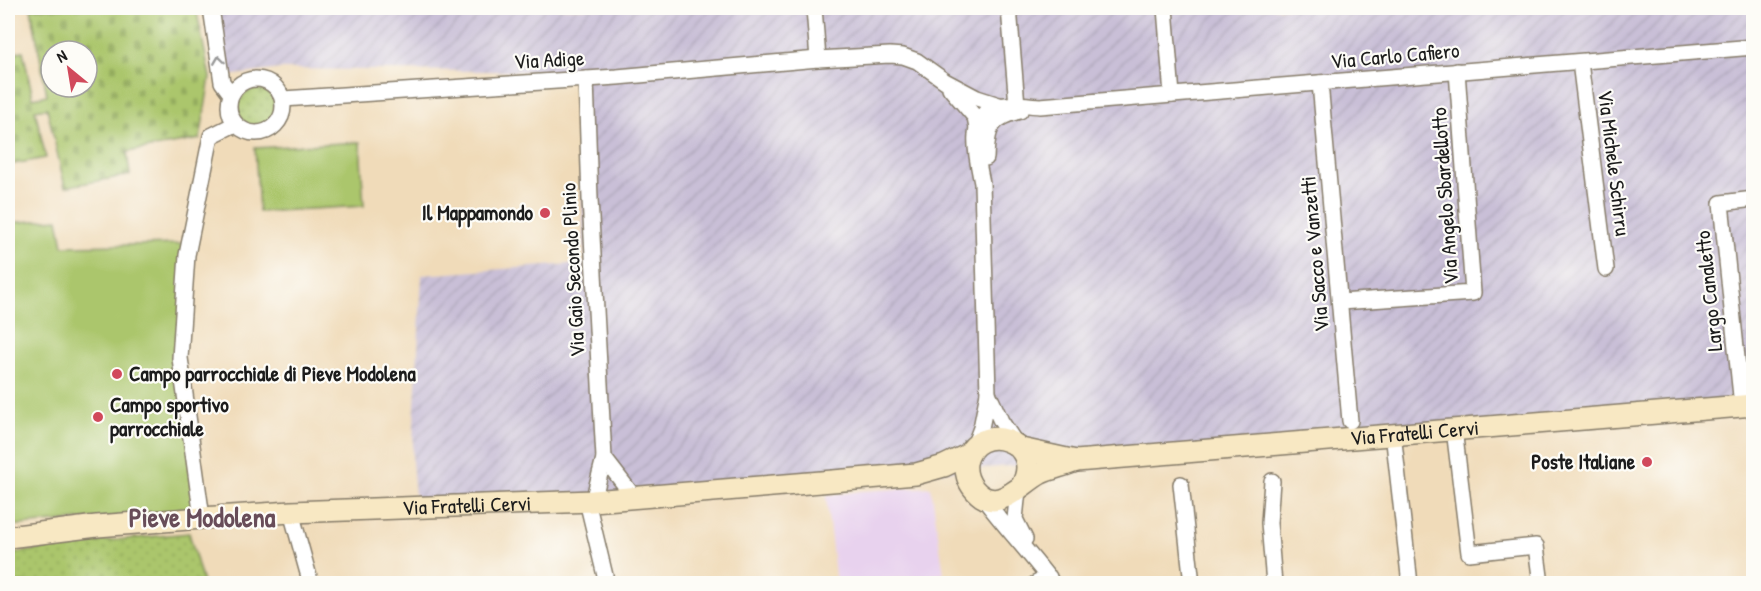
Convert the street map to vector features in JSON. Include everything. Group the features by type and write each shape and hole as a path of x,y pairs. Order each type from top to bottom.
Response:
{"main road":[{"name":"Via Fratelli Cervi","path":"11,538 97,526 202,518 291,512 590,501 916,474 944,466 971,451 980,442 998,437 1008,439 1018,447 1076,460 1748,406"},
{"path":"1018,447 1027,464 1027,472 1019,489"},
{"path":"971,451 966,471 977,491"},
{"name":"Via Fratelli Cervi","path":"916,474 1000,499 1045,471 1062,467 1076,460"}],"street":[{"path":"814,8 818,59"},
{"path":"977,127 987,112 1009,105 1009,8"},
{"path":"1166,8 1172,95"},
{"path":"213,15 222,82 231,94"},
{"name":"Via Carlo Cafiero","path":"1009,105 1040,106 1754,47"},
{"name":"Via Adige","path":"283,99 586,79 818,59 903,56 917,61 945,81 977,98 1009,105"},
{"name":"Via Michele Schirru","path":"1580,62 1605,269"},
{"name":"Via Angelo Sbardellotto","path":"1340,303 1473,293 1457,72"},
{"path":"259,79 274,85 283,99 282,115 272,128 265,132 249,133 235,124 229,110 231,94 243,82 259,79"},
{"name":"Via Gaio Secondo Plinio","path":"586,79 604,458 590,501"},
{"name":"Via Adige","path":"945,81 975,117 977,127"},
{"name":"Via Sacco e Vanzetti","path":"1320,83 1350,421"},
{"name":"Via Carlo Cafiero","path":"982,183 989,131 995,121 1002,116 1040,106"},
{"path":"202,518 180,358 187,255 211,136 235,124"},
{"name":"Via Carlo Cafiero","path":"971,451 981,428 988,393 982,183 977,127"},
{"name":"Largo Canaletto","path":"1748,406 1721,204 1754,200"},
{"name":"Via Carlo Cafiero","path":"988,393 1001,421 1018,447"},
{"path":"1455,429 1469,553 1536,546 1541,584"},
{"path":"1393,433 1410,584"},
{"path":"604,458 634,497"},
{"path":"1272,481 1269,523 1274,584"},
{"path":"1181,484 1192,584"},
{"path":"1019,489 1015,519 1038,563 1045,582"},
{"path":"977,491 1038,563"},
{"path":"590,501 607,584"},
{"path":"291,512 311,584"}],"shaded area":[{"path":"216,8 1753,8 1753,405 916,474 416,508 412,461 422,275 585,263 576,72 280,69 227,76"},
{"path":"931,487 944,574 885,580 885,583 836,583 826,496 861,491"}],"green space":[{"path":"31,8 196,8 210,77 200,139 127,152 130,175 65,187 47,108 35,110 46,158 8,165 8,54 23,51 33,98 99,99 99,39 39,39 39,52"},
{"path":"257,89 270,95 276,108 270,121 257,127 244,121 238,108 244,95"},
{"path":"360,142 364,206 259,212 255,148"},
{"name":"Campo sportivo parrocchiale","path":"58,219 63,246 189,244 180,358 201,510 8,526 8,223"},
{"path":"189,533 203,583 8,583 8,555 10,554 74,544"}],"place":[{"name":"Il Mappamondo","path":"545,213"},
{"name":"Campo parrocchiale di Pieve Modolena","path":"117,374"},
{"name":"Campo sportivo parrocchiale","path":"98,417"},
{"name":"Poste Italiane","path":"1647,462"}],"district":[{"name":"Pieve Modolena","path":"202,518"}]}
